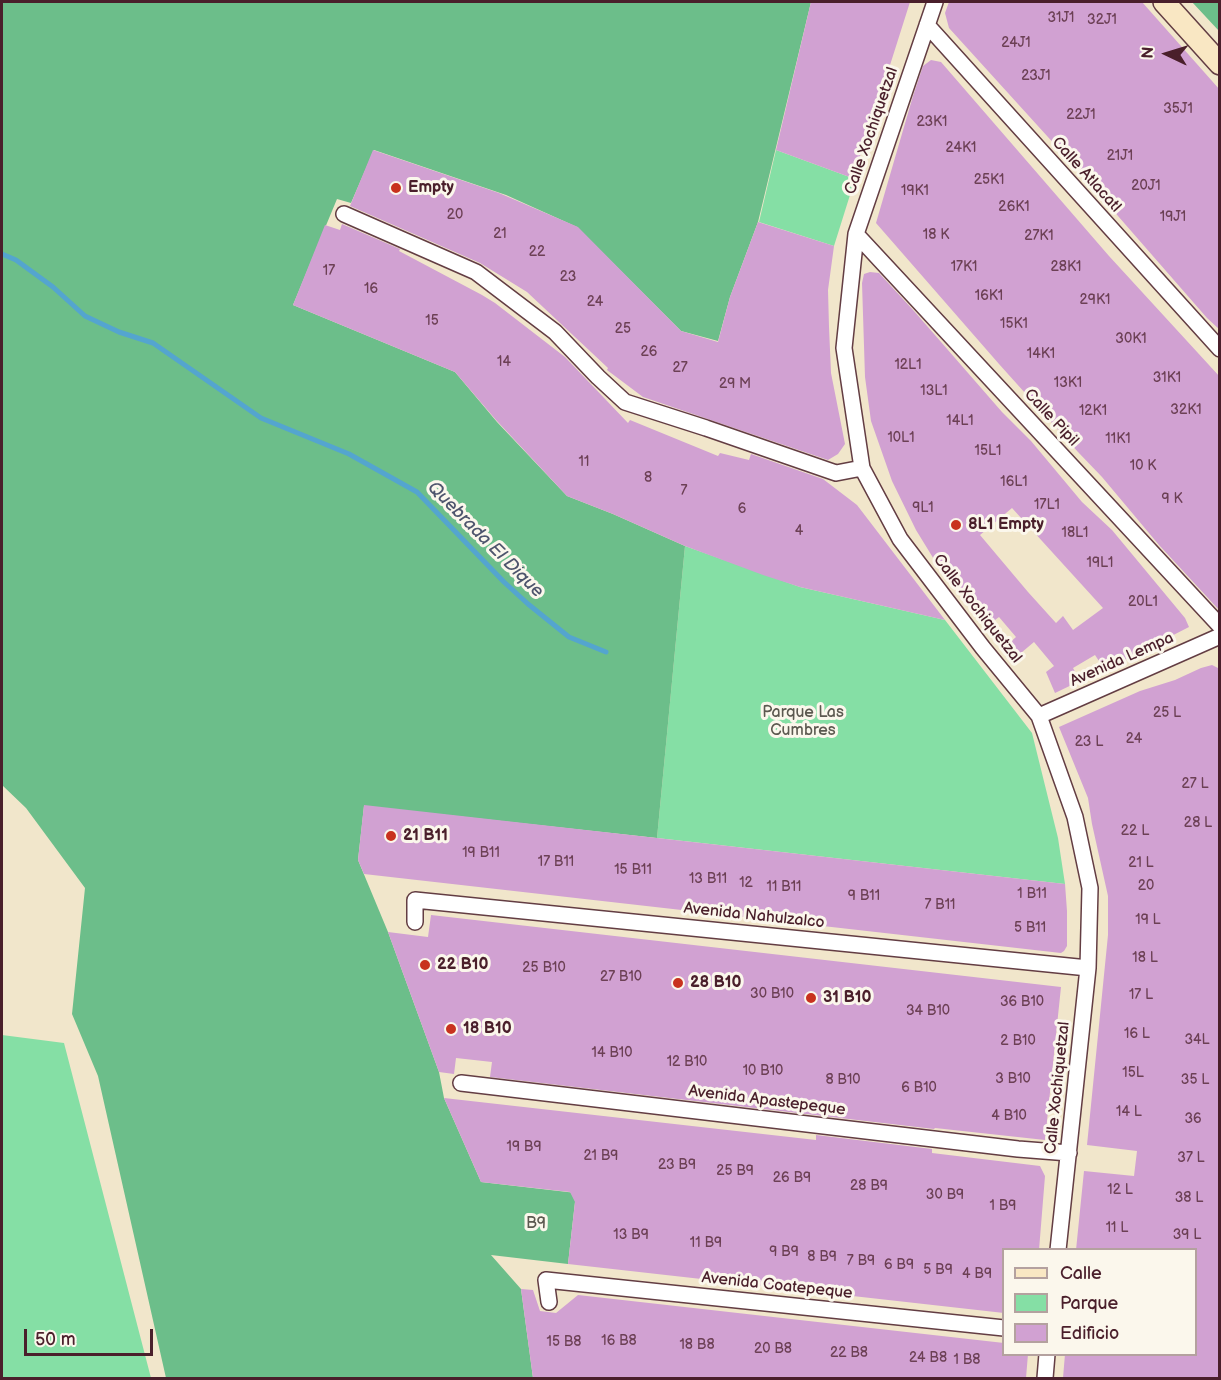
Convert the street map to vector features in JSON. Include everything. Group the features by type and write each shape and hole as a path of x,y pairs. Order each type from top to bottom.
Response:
{"main road":[{"path":"1164,2 1220,64"}],"street":[{"name":"Calle Xochiquetzal","path":"935,2 856,234 844,348 862,468 900,539 983,648 1039,716 1075,817 1090,888 1088,968 1058,1248"},
{"name":"Calle Atlacatl","path":"927,25 1220,349"},
{"path":"345,214 477,272 555,332 625,402 836,473 862,468"},
{"name":"Calle Pipil","path":"856,234 1220,626"},
{"name":"Avenida Lempa","path":"1039,716 1220,636"},
{"name":"Avenida Nahulzalco","path":"415,922 415,900 1088,968"},
{"name":"Avenida Apastepeque","path":"461,1083 1070,1154"},
{"name":"Avenida Coatepeque","path":"549,1302 546,1280 1002,1328"},
{"path":"1045,1378 1047,1356"}],"green space":[{"name":"B9","path":"2,2 811,2 758,222 730,297 718,341 681,331 577,227 506,195 374,150 351,203 337,199 293,305 455,372 497,422 567,496 685,546 657,838 364,806 358,860 388,932 439,1072 444,1098 481,1182 576,1193 568,1264 491,1255 521,1289 533,1378 166,1378 98,1076 72,1014 85,888 26,808 2,785"},
{"path":"1192,2 1219,2 1219,31"},
{"path":"776,150 855,179 834,246 759,222"},
{"name":"Parque Las Cumbres","path":"685,546 800,587 945,620 1032,733 1058,838 1065,884 657,838"},
{"path":"2,1035 64,1043 151,1378 2,1378"}],"building":[{"path":"811,2 910,2 878,103 864,139 855,179 776,150"},
{"path":"949,2 1142,2 1220,90 1220,330 949,28 945,13"},
{"path":"931,60 941,62 1109,256 1220,377 1220,611 1159,545 1102,477 999,364 876,223 923,66"},
{"path":"373,150 499,193 578,227 681,331 718,342 730,297 758,222 834,246 828,290 831,373 845,444 838,454 828,460 643,397 607,370 608,368 527,292 480,263 350,206"},
{"path":"342,224 400,249 399,251 495,303 565,357 628,423 630,420 718,456 720,453 749,460 751,454 823,479 857,505 945,620 800,587 763,575 685,546 567,496 455,372 293,305 325,225 340,230"},
{"path":"879,273 914,311 1002,412 1031,441 1082,502 1112,530 1185,618 1189,627 1105,670 1095,655 1073,668 1080,681 1055,693 1046,672 1054,666 1034,642 1015,658 1006,646 1016,637 999,617 991,623 943,574 916,530 892,481 871,421 865,377 862,283 864,274","holes":["1012,508 1103,608 1073,630 1063,616 1056,623 980,535"]},
{"path":"1212,665 1220,669 1220,1361 1218,1378 1063,1378 1065,1356 1197,1356 1197,1248 1076,1248 1084,1171 1134,1176 1137,1151 1087,1145 1108,935 1108,896 1088,798 1059,727 1140,691 1175,680"},
{"path":"364,805 1065,884 1067,946 1061,953 364,874 358,860"},
{"path":"431,915 1061,987 1045,1140 490,1077 492,1062 456,1058 454,1074 439,1072 388,932 428,937"},
{"path":"444,1098 816,1140 816,1135 932,1149 932,1153 1040,1166 1045,1176 1039,1248 1002,1248 1002,1313 568,1264 575,1202 570,1192 481,1182"},
{"path":"521,1289 533,1290 540,1311 556,1313 578,1295 1002,1343 1002,1356 1028,1356 1026,1378 533,1378"}],"waterway":[{"name":"Quebrada El Dique","path":"2,254 16,260 53,287 85,316 119,332 153,343 261,418 349,454 417,492 528,604 569,637 606,652"}],"place":[{"name":"Empty","path":"396,188"},
{"name":"8L1 Empty","path":"956,525"},
{"name":"21 B11","path":"391,836"},
{"name":"22 B10","path":"425,965"},
{"name":"28 B10","path":"678,983"},
{"name":"31 B10","path":"811,998"},
{"name":"18 B10","path":"451,1029"}]}
